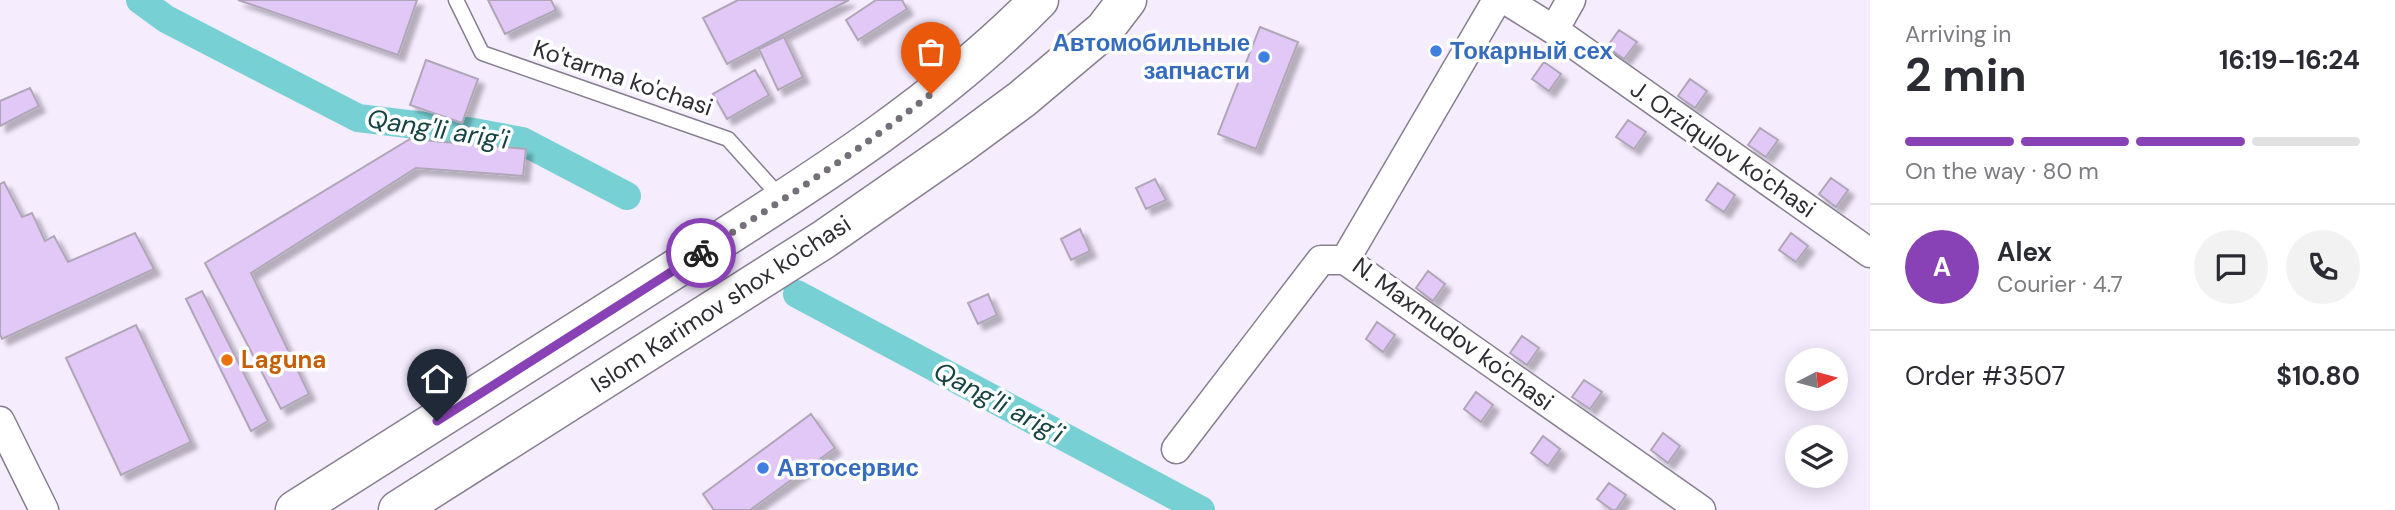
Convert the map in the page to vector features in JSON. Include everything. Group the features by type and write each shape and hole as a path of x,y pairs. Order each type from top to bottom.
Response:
{"main road":[{"path":"295,510 783,200 895,123 1005,36 1040,0"},
{"name":"Islom Karimov shox ko'chasi","path":"398,510 823,240 957,147 1022,99 1104,30 1128,0"},
{"path":"461,405 484,401 495,406 502,415 506,427 503,439 485,455"}],"street":[{"name":"N. Maxmudov ko'chasi","path":"1497,0 1345,260 1701,510"},
{"name":"J. Orziqulov ko'chasi","path":"1506,0 1554,30 1870,253"},
{"path":"1554,30 1571,0"},
{"path":"1177,449 1321,260 1345,260"},
{"path":"0,421 44,510"}],"lane":[{"name":"Ko'tarma ko'chasi","path":"456,0 482,53 728,139 783,200"}],"building":[{"path":"238,0 417,0 398,55"},
{"path":"488,0 551,0 556,10 505,34"},
{"path":"738,0 849,0 727,64 703,18"},
{"path":"876,0 902,0 907,9 858,40 846,20"},
{"path":"1260,27 1298,42 1256,149 1218,134"},
{"path":"1619,30 1637,42 1624,59 1607,47"},
{"path":"784,37 803,77 778,90 759,49"},
{"path":"426,60 478,79 462,123 410,105"},
{"path":"1544,62 1561,74 1549,91 1532,79"},
{"path":"755,70 769,95 727,119 713,94"},
{"path":"1690,79 1707,91 1695,108 1678,96"},
{"path":"30,88 39,106 0,126 0,101"},
{"path":"1628,120 1646,132 1634,149 1616,137"},
{"path":"1760,128 1778,140 1766,157 1748,145"},
{"path":"410,139 526,149 523,176 416,168 251,273 309,394 281,409 205,263"},
{"path":"1831,178 1848,190 1836,207 1819,194"},
{"path":"1155,179 1166,200 1146,209 1136,188"},
{"path":"4,182 22,217 32,213 45,241 54,236 68,262 135,233 154,269 2,339 0,184"},
{"path":"1718,183 1735,195 1724,212 1706,200"},
{"path":"1080,229 1090,251 1071,260 1061,239"},
{"path":"1791,233 1808,246 1796,262 1779,250"},
{"path":"1428,271 1445,284 1433,301 1416,288"},
{"name":"Laguna","path":"202,291 268,421 251,431 186,299"},
{"path":"988,294 997,315 978,324 968,303"},
{"path":"1377,322 1395,335 1383,352 1366,339"},
{"path":"136,325 191,442 121,475 66,358"},
{"path":"1522,336 1539,348 1527,365 1510,353"},
{"path":"1584,380 1602,392 1590,409 1572,397"},
{"path":"1476,392 1493,405 1481,422 1464,409"},
{"path":"811,414 835,448 750,510 714,510 703,494"},
{"path":"1663,433 1680,446 1668,463 1651,450"},
{"path":"1543,436 1560,449 1548,466 1531,453"},
{"path":"1609,483 1626,495 1616,510 1597,499"}],"waterway":[{"name":"Qang'li arig'i","path":"140,0 166,19 358,118 474,132 522,141 627,196"},
{"name":"Qang'li arig'i","path":"797,294 1201,510"}],"way so far":[{"path":"701,253 895,123 931,94"}],"place":[{"name":"Токарный сех","path":"1436,51"},
{"name":"Автомобильные запчасти","path":"1264,57"},
{"name":"Laguna","path":"227,360"},
{"name":"Автосервис","path":"763,468"}],"route":[{"path":"437,421 701,253"}]}
